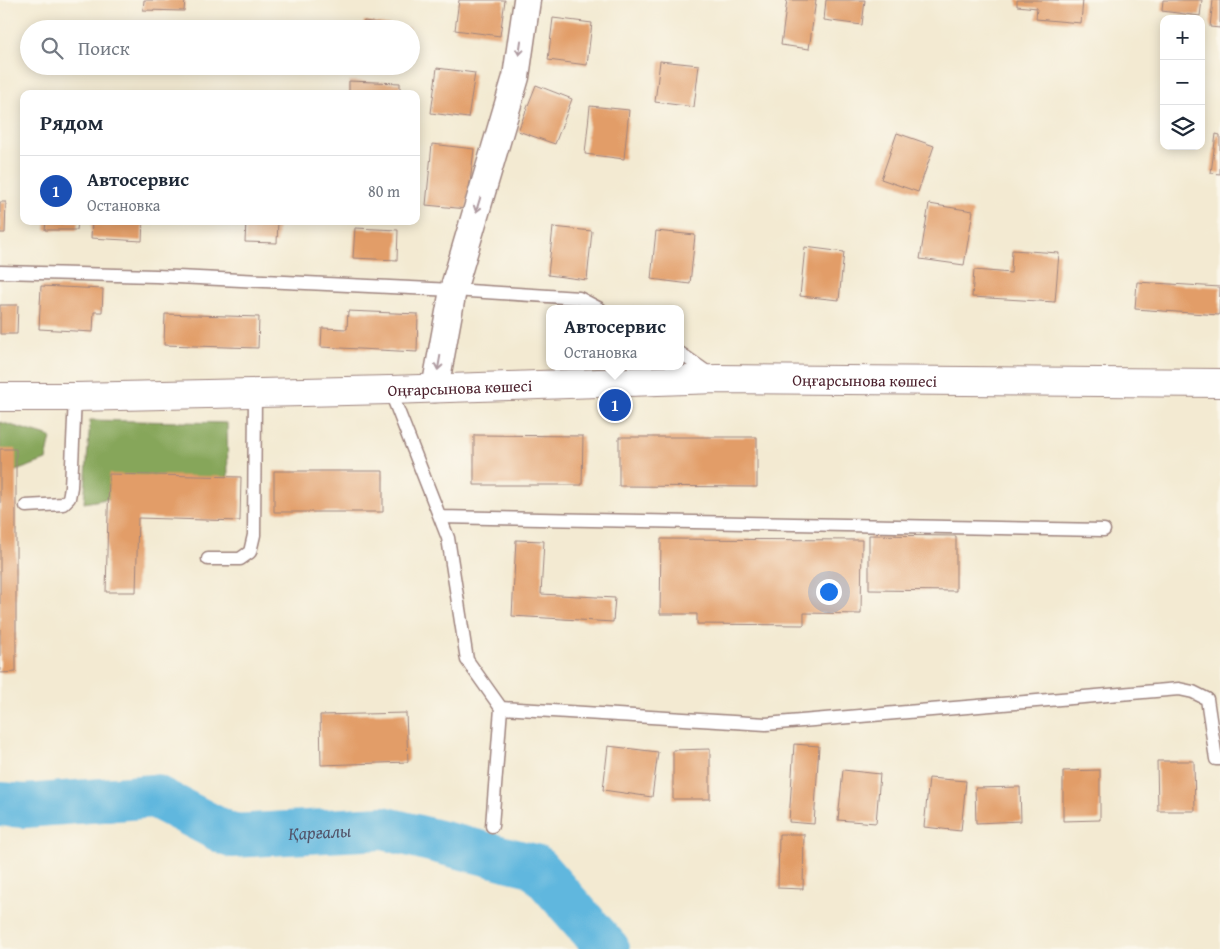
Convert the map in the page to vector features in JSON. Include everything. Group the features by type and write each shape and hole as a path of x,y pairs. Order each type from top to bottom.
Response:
{"main road":[{"name":"Оңғарсынова көшесі","path":"0,398 255,394 717,379 1220,383"}],"street":[{"path":"434,389 453,290 516,77 527,0"}],"lane":[{"path":"0,272 156,276 453,290 579,298 592,305"},
{"path":"684,356 717,379"},
{"path":"390,390 448,538 467,660 501,708 492,826"},
{"path":"208,559 240,559 250,552 254,535 255,394"},
{"path":"26,506 62,504 69,498 76,397"},
{"path":"440,516 1104,530"},
{"path":"501,708 766,724 1179,690 1193,692 1207,699 1216,759 1220,759"}],"green space":[{"path":"90,420 227,423 228,477 84,503"},
{"path":"0,422 51,437 46,460 16,471 0,449"}],"building":[{"path":"144,0 185,0 184,11 143,10"},
{"path":"459,0 505,0 500,36 455,30"},
{"path":"787,0 816,0 809,49 781,45"},
{"path":"826,0 865,0 862,25 824,20"},
{"path":"1017,0 1083,0 1081,23 1036,19 1037,8 1017,6"},
{"path":"1163,0 1202,0 1200,15 1162,11"},
{"path":"1213,0 1220,0 1220,28 1210,27"},
{"path":"553,18 592,23 587,65 548,60"},
{"path":"660,61 699,65 694,107 655,102"},
{"path":"437,68 475,73 468,118 431,113"},
{"path":"349,81 400,83 400,90 349,90"},
{"path":"536,85 572,99 555,144 518,131"},
{"path":"590,106 629,110 624,159 585,154"},
{"path":"897,133 934,146 918,192 881,179"},
{"path":"1216,134 1220,135 1220,174 1211,173"},
{"path":"432,144 474,149 467,209 426,205"},
{"path":"0,202 6,202 5,233 0,233"},
{"path":"929,204 973,211 964,265 920,259"},
{"path":"46,225 78,225 77,230 45,230"},
{"path":"92,225 143,225 142,241 91,238"},
{"path":"246,225 278,225 277,243 245,242"},
{"path":"553,227 592,231 587,280 548,275"},
{"path":"355,228 398,230 397,260 353,258"},
{"path":"656,231 695,235 690,284 651,279"},
{"path":"805,247 844,252 839,300 800,296"},
{"path":"1012,250 1059,253 1055,302 972,297 974,270 1011,273"},
{"path":"1137,282 1220,287 1219,315 1135,309"},
{"path":"41,286 103,289 102,312 94,312 93,332 39,329"},
{"path":"0,305 18,305 17,334 0,334"},
{"path":"348,311 418,314 417,352 321,347 322,328 347,329"},
{"path":"165,314 259,317 258,348 164,345"},
{"path":"474,435 583,436 582,485 474,485"},
{"path":"619,437 757,437 757,487 619,486"},
{"path":"0,449 16,449 16,672 0,673"},
{"path":"274,471 383,471 383,512 274,512"},
{"path":"109,474 241,477 240,521 138,518 136,592 106,592"},
{"path":"869,535 956,536 956,591 869,590"},
{"path":"661,539 862,540 861,614 804,613 804,625 697,624 697,614 660,614"},
{"path":"516,540 544,541 541,594 615,598 613,622 512,616"},
{"path":"406,713 408,762 321,765 320,715"},
{"path":"794,744 819,746 814,824 789,822"},
{"path":"608,746 658,752 652,797 603,790"},
{"path":"710,749 710,799 673,799 673,750"},
{"path":"1157,761 1194,761 1195,811 1158,811"},
{"path":"843,770 880,774 876,823 838,820"},
{"path":"1100,770 1100,820 1063,821 1063,771"},
{"path":"929,778 966,781 961,831 924,827"},
{"path":"1020,787 1021,821 976,823 975,788"},
{"path":"779,834 804,834 803,889 778,888"}],"waterway":[{"name":"Қарғалы","path":"0,804 25,806 154,796 231,836 383,828 535,866 608,949"}],"place":[{"name":"Автосервис","path":"615,405"}]}
